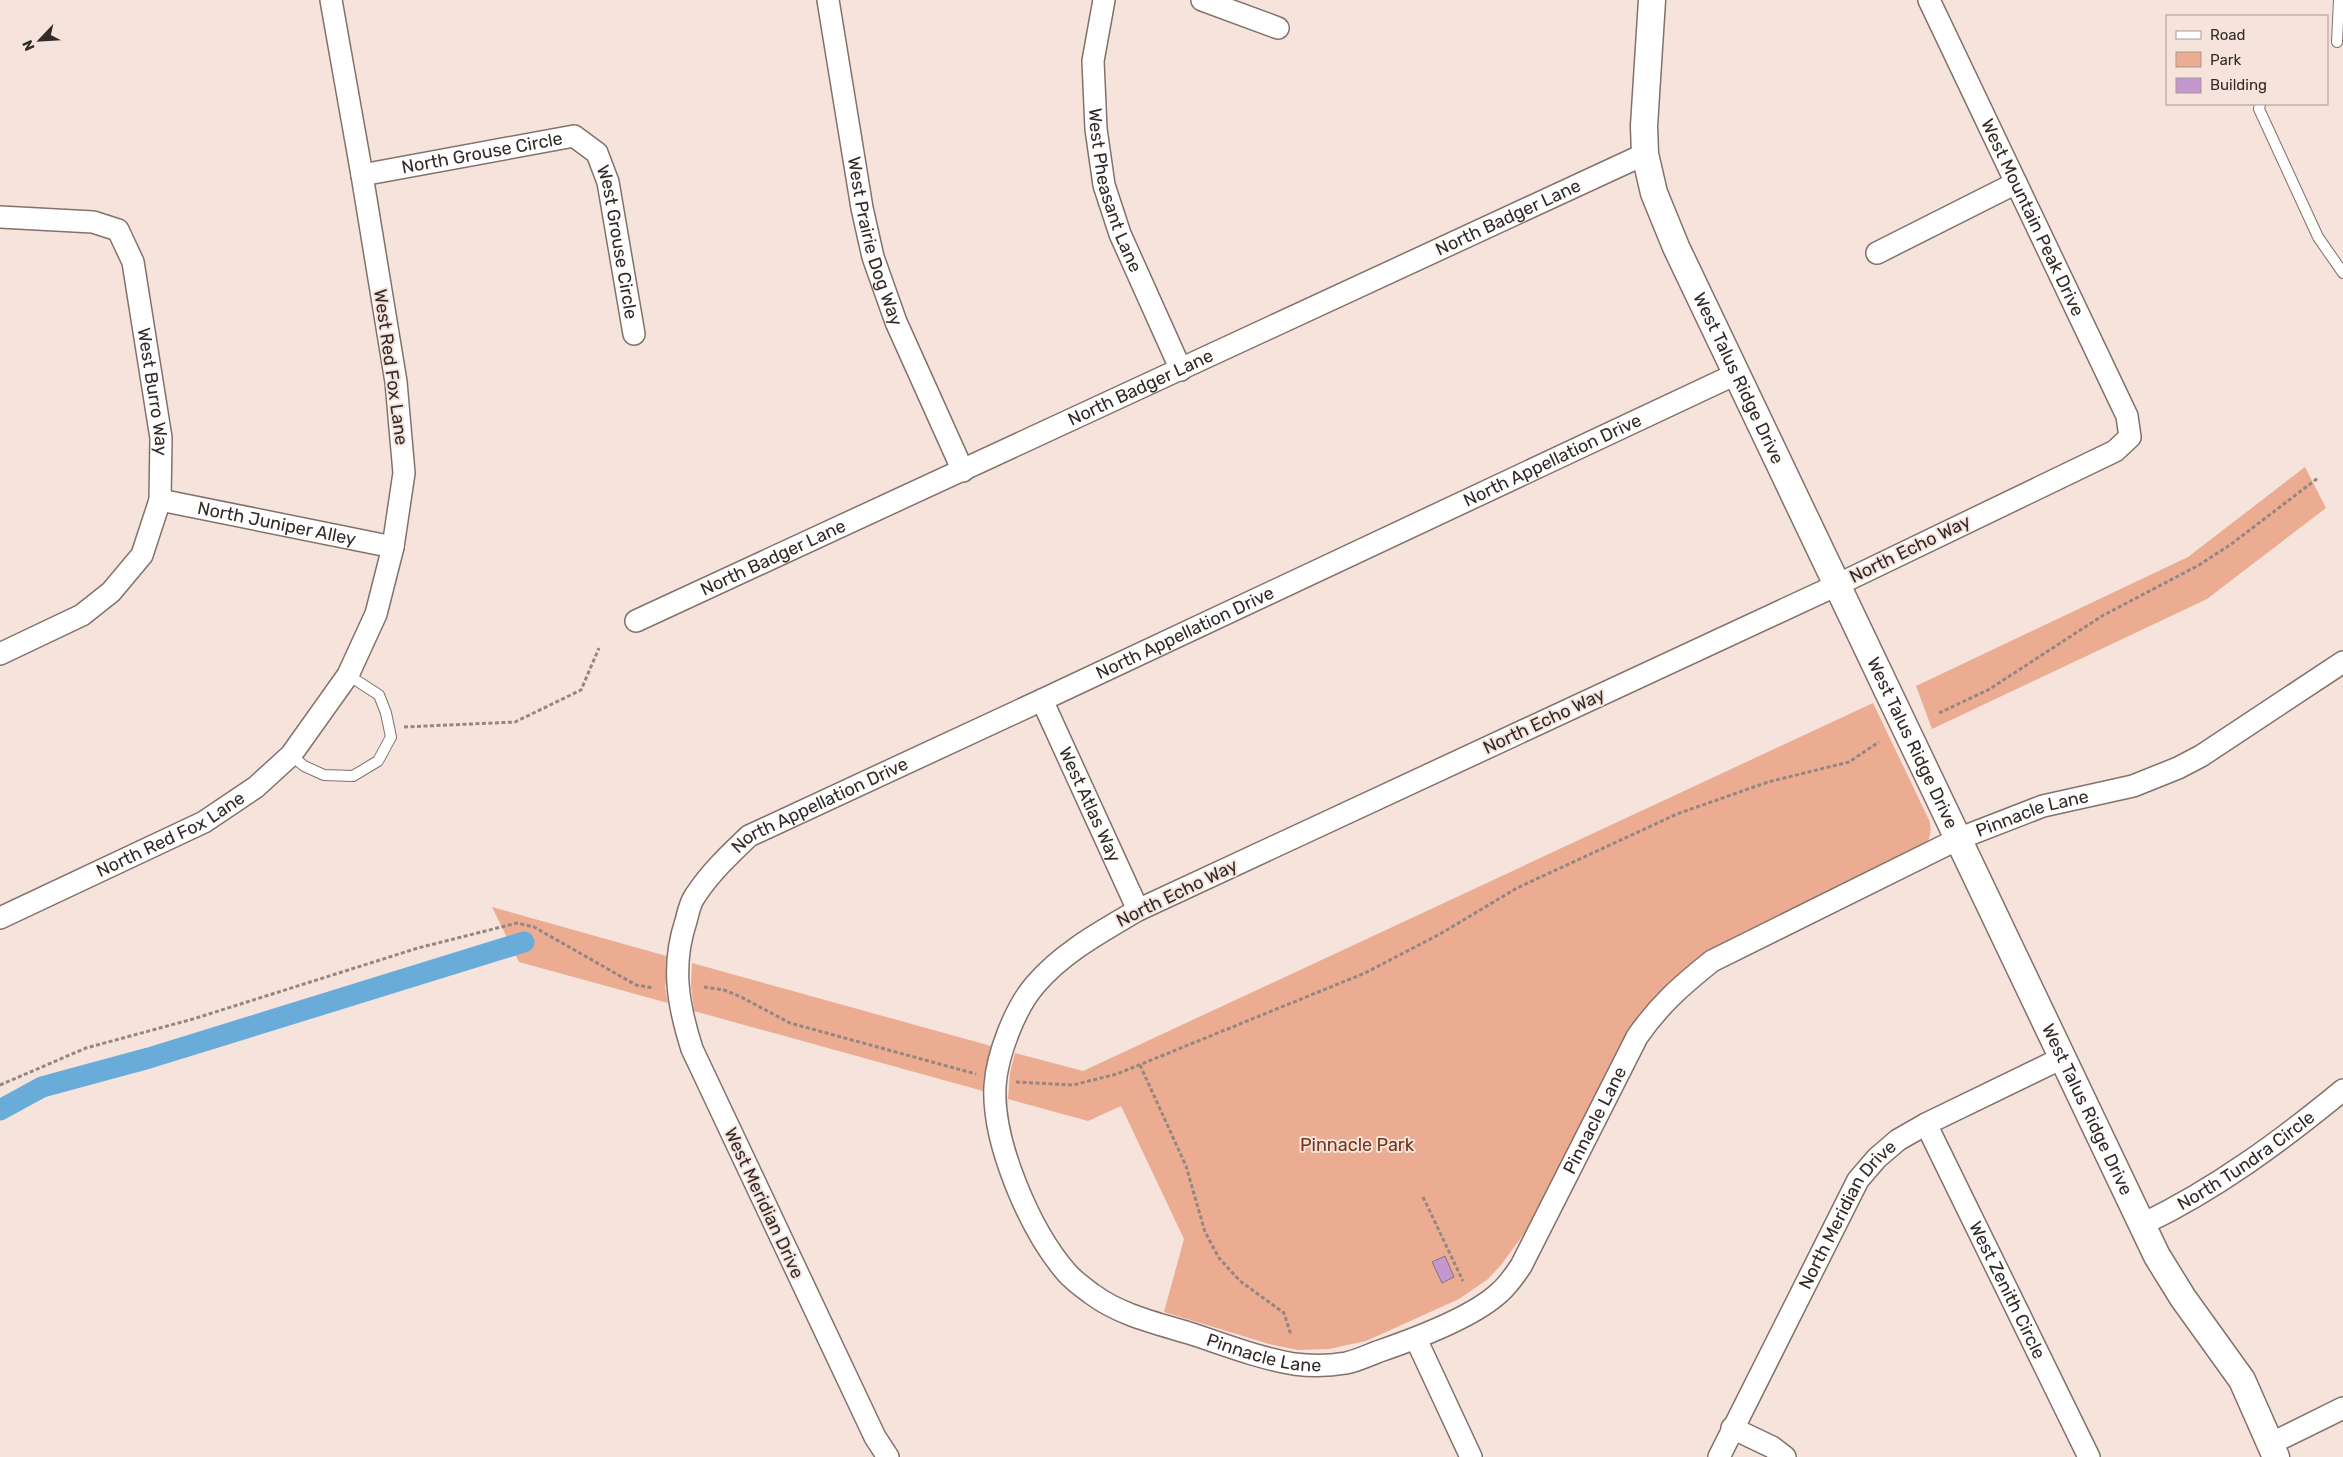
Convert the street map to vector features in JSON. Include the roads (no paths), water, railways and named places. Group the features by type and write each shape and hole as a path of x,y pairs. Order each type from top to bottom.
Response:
{"street":[{"name":"West Red Fox Lane","path":"317,720 348,676 376,614 393,547 404,473 396,382 331,0"},
{"name":"West Prairie Dog Way","path":"828,0 862,208 873,258 896,322 963,471"},
{"name":"West Pheasant Lane","path":"1104,0 1093,61 1096,129 1104,185 1120,234 1181,370"},
{"path":"1202,0 1278,28"},
{"name":"West Talus Ridge Drive","path":"1652,0 1644,126 1645,154 1654,193 1672,238 2157,1256 2183,1298 2242,1380 2273,1450"},
{"name":"West Mountain Peak Drive","path":"1929,0 2127,416 2130,437"},
{"name":"North Grouse Circle","path":"362,174 574,136 597,153"},
{"name":"West Grouse Circle","path":"597,153 608,182 634,334"},
{"name":"North Badger Lane","path":"636,621 1645,154"},
{"path":"1877,252 2016,183"},
{"name":"West Burro Way","path":"0,217 93,222 118,230 133,262 160,429 160,500 142,555 111,592 82,615 0,654"},
{"name":"North Appellation Drive","path":"680,938 694,898 720,864 749,836 1736,374"},
{"name":"North Echo Way","path":"1002,1053 1013,1020 1033,986 1060,960 1080,945 1138,910 1837,585 2115,451 2130,437"},
{"name":"North Juniper Alley","path":"160,500 393,547"},
{"name":"Pinnacle Lane","path":"1002,1053 996,1079 998,1123 1007,1159 1023,1200 1048,1247 1068,1274 1094,1296 1122,1312 1248,1352 1294,1364 1347,1363 1416,1339 1470,1312 1500,1292 1521,1266 1637,1037 1655,1011 1683,984 1712,961 1958,839 2043,806 2133,786 2178,768 2201,756 2343,662"},
{"name":"West Atlas Way","path":"1042,700 1138,910"},
{"name":"North Red Fox Lane","path":"0,918 204,822 256,787 291,755 317,720"},
{"name":"West Meridian Drive","path":"680,938 676,981 683,1022 692,1049 875,1437 888,1457"},
{"name":"North Meridian Drive","path":"1719,1457 1858,1180 1877,1158 1898,1140 1926,1124 2062,1058"},
{"name":"North Tundra Circle","path":"2143,1224 2194,1198 2294,1130 2343,1090"},
{"name":"West Zenith Circle","path":"1926,1124 2089,1457"},
{"path":"1416,1339 1471,1457"},
{"path":"2273,1450 2343,1408"},
{"path":"1732,1428 1772,1446 1785,1457"}],"lane":[{"path":"2328,47 2340,43 2339,0"},
{"path":"2260,105 2259,109 2318,237 2343,273"},
{"path":"291,755 304,766 324,775 353,776 378,761 391,737 386,713 379,695 348,676"}],"waterway":[{"path":"0,1110 42,1087 149,1058 524,942"}],"park label":[{"name":"Pinnacle Park","path":"1357,1145"}]}
